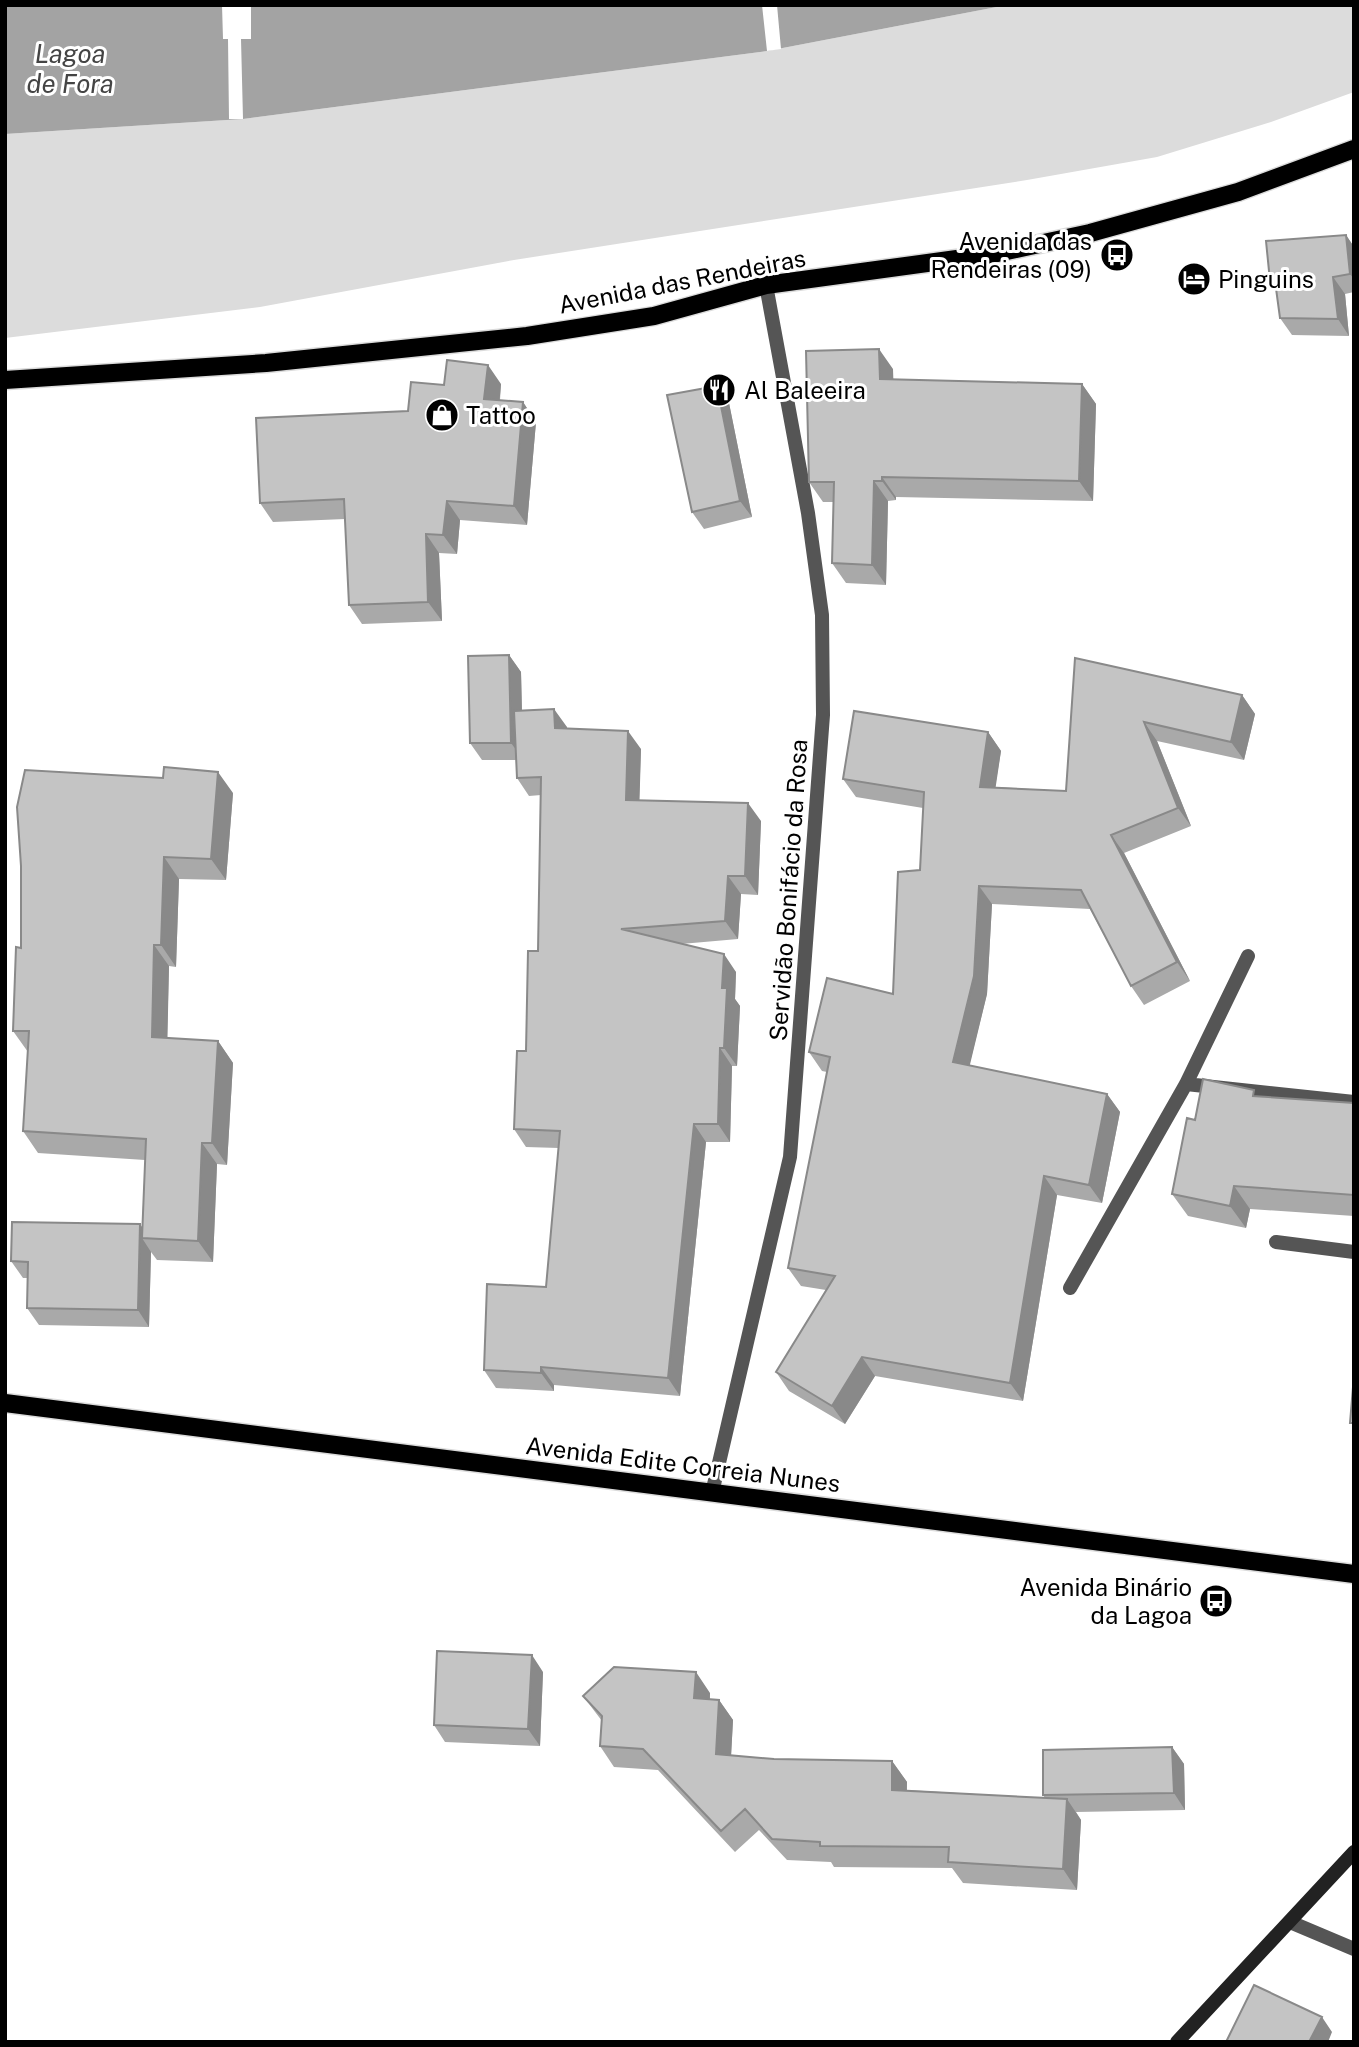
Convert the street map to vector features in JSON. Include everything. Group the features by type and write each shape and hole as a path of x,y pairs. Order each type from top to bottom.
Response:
{"main road":[{"name":"Avenida das Rendeiras","path":"5,380 266,363 527,336 654,316 766,285 993,254 1090,233 1238,192 1354,149"},
{"name":"Avenida Edite Correia Nunes","path":"5,1403 1354,1574"}],"street":[{"path":"1177,2042 1354,1852"}],"lane":[{"name":"Servidão Bonifácio da Rosa","path":"712,1493 790,1157 823,715 822,615 808,513 766,285"},
{"path":"1070,1288 1186,1084 1248,956"},
{"path":"1186,1084 1354,1102"},
{"path":"1276,1242 1354,1252"},
{"path":"1290,1922 1354,1950"}],"shaded area":[{"path":"1007,5 1354,5 1354,92 1271,122 1157,157 1027,180 514,260 260,307 5,338 5,134 243,119 767,51"}],"water":[{"name":"Lagoa de Fora","path":"5,5 1007,5 767,51 243,119 5,134"}],"pier":[{"path":"222,5 251,5 251,39 241,39 243,119 229,119 228,39 223,39"},
{"path":"762,5 777,5 781,49 767,51"}],"building":[{"path":"1346,235 1350,274 1333,277 1338,319 1280,318 1275,281 1270,281 1266,241"},
{"path":"879,349 880,379 1082,384 1079,481 882,477 882,481 874,481 872,565 832,563 834,482 809,482 806,351"},
{"path":"447,360 488,365 484,399 523,402 514,506 447,501 443,535 426,534 428,602 349,605 344,499 260,503 256,418 408,411 411,382 444,385"},
{"path":"717,386 740,501 692,512 667,395"},
{"path":"509,655 511,743 470,743 468,656"},
{"path":"1075,658 1242,695 1231,742 1144,722 1178,808 1111,835 1177,962 1131,986 1081,890 979,886 974,976 953,1062 1107,1094 1089,1185 1044,1176 1010,1383 862,1357 832,1406 776,1372 835,1276 788,1268 830,1057 809,1052 827,978 893,994 898,872 920,870 924,792 843,779 854,711 988,732 980,787 1066,791"},
{"path":"554,709 555,728 628,731 626,800 748,803 745,876 728,876 725,921 621,929 724,954 722,988 727,988 724,1048 720,1048 718,1124 694,1124 668,1378 541,1367 541,1373 484,1370 487,1284 546,1287 560,1131 514,1129 517,1051 526,1051 528,951 538,951 541,777 517,778 514,711"},
{"path":"164,767 218,772 211,859 164,857 161,945 154,945 152,1037 218,1041 212,1143 202,1143 198,1241 142,1238 146,1139 23,1131 29,1031 13,1031 16,947 21,948 21,866 17,807 25,770 163,778"},
{"path":"1203,1079 1254,1090 1253,1096 1354,1103 1354,1195 1234,1186 1230,1206 1172,1194 1187,1118 1195,1120"},
{"path":"12,1222 140,1224 138,1310 27,1308 28,1262 11,1261"},
{"path":"1354,1375 1354,1423 1350,1423"},
{"path":"437,1651 532,1655 528,1729 434,1725"},
{"path":"614,1667 696,1672 694,1698 719,1700 716,1754 774,1759 892,1761 892,1790 1067,1799 1063,1869 948,1862 949,1847 820,1846 820,1842 772,1839 745,1809 721,1831 643,1749 600,1746 602,1716 583,1696"},
{"path":"1172,1747 1174,1793 1043,1795 1043,1750"},
{"path":"1254,1985 1322,2017 1309,2042 1226,2042"}],"place":[{"name":"Avenida das Rendeiras (09)","path":"1117,255"},
{"name":"Pinguins","path":"1194,279"},
{"name":"Al Baleeira","path":"719,390"},
{"name":"Tattoo","path":"442,415"},
{"name":"Avenida Binário da Lagoa","path":"1216,1601"}]}
